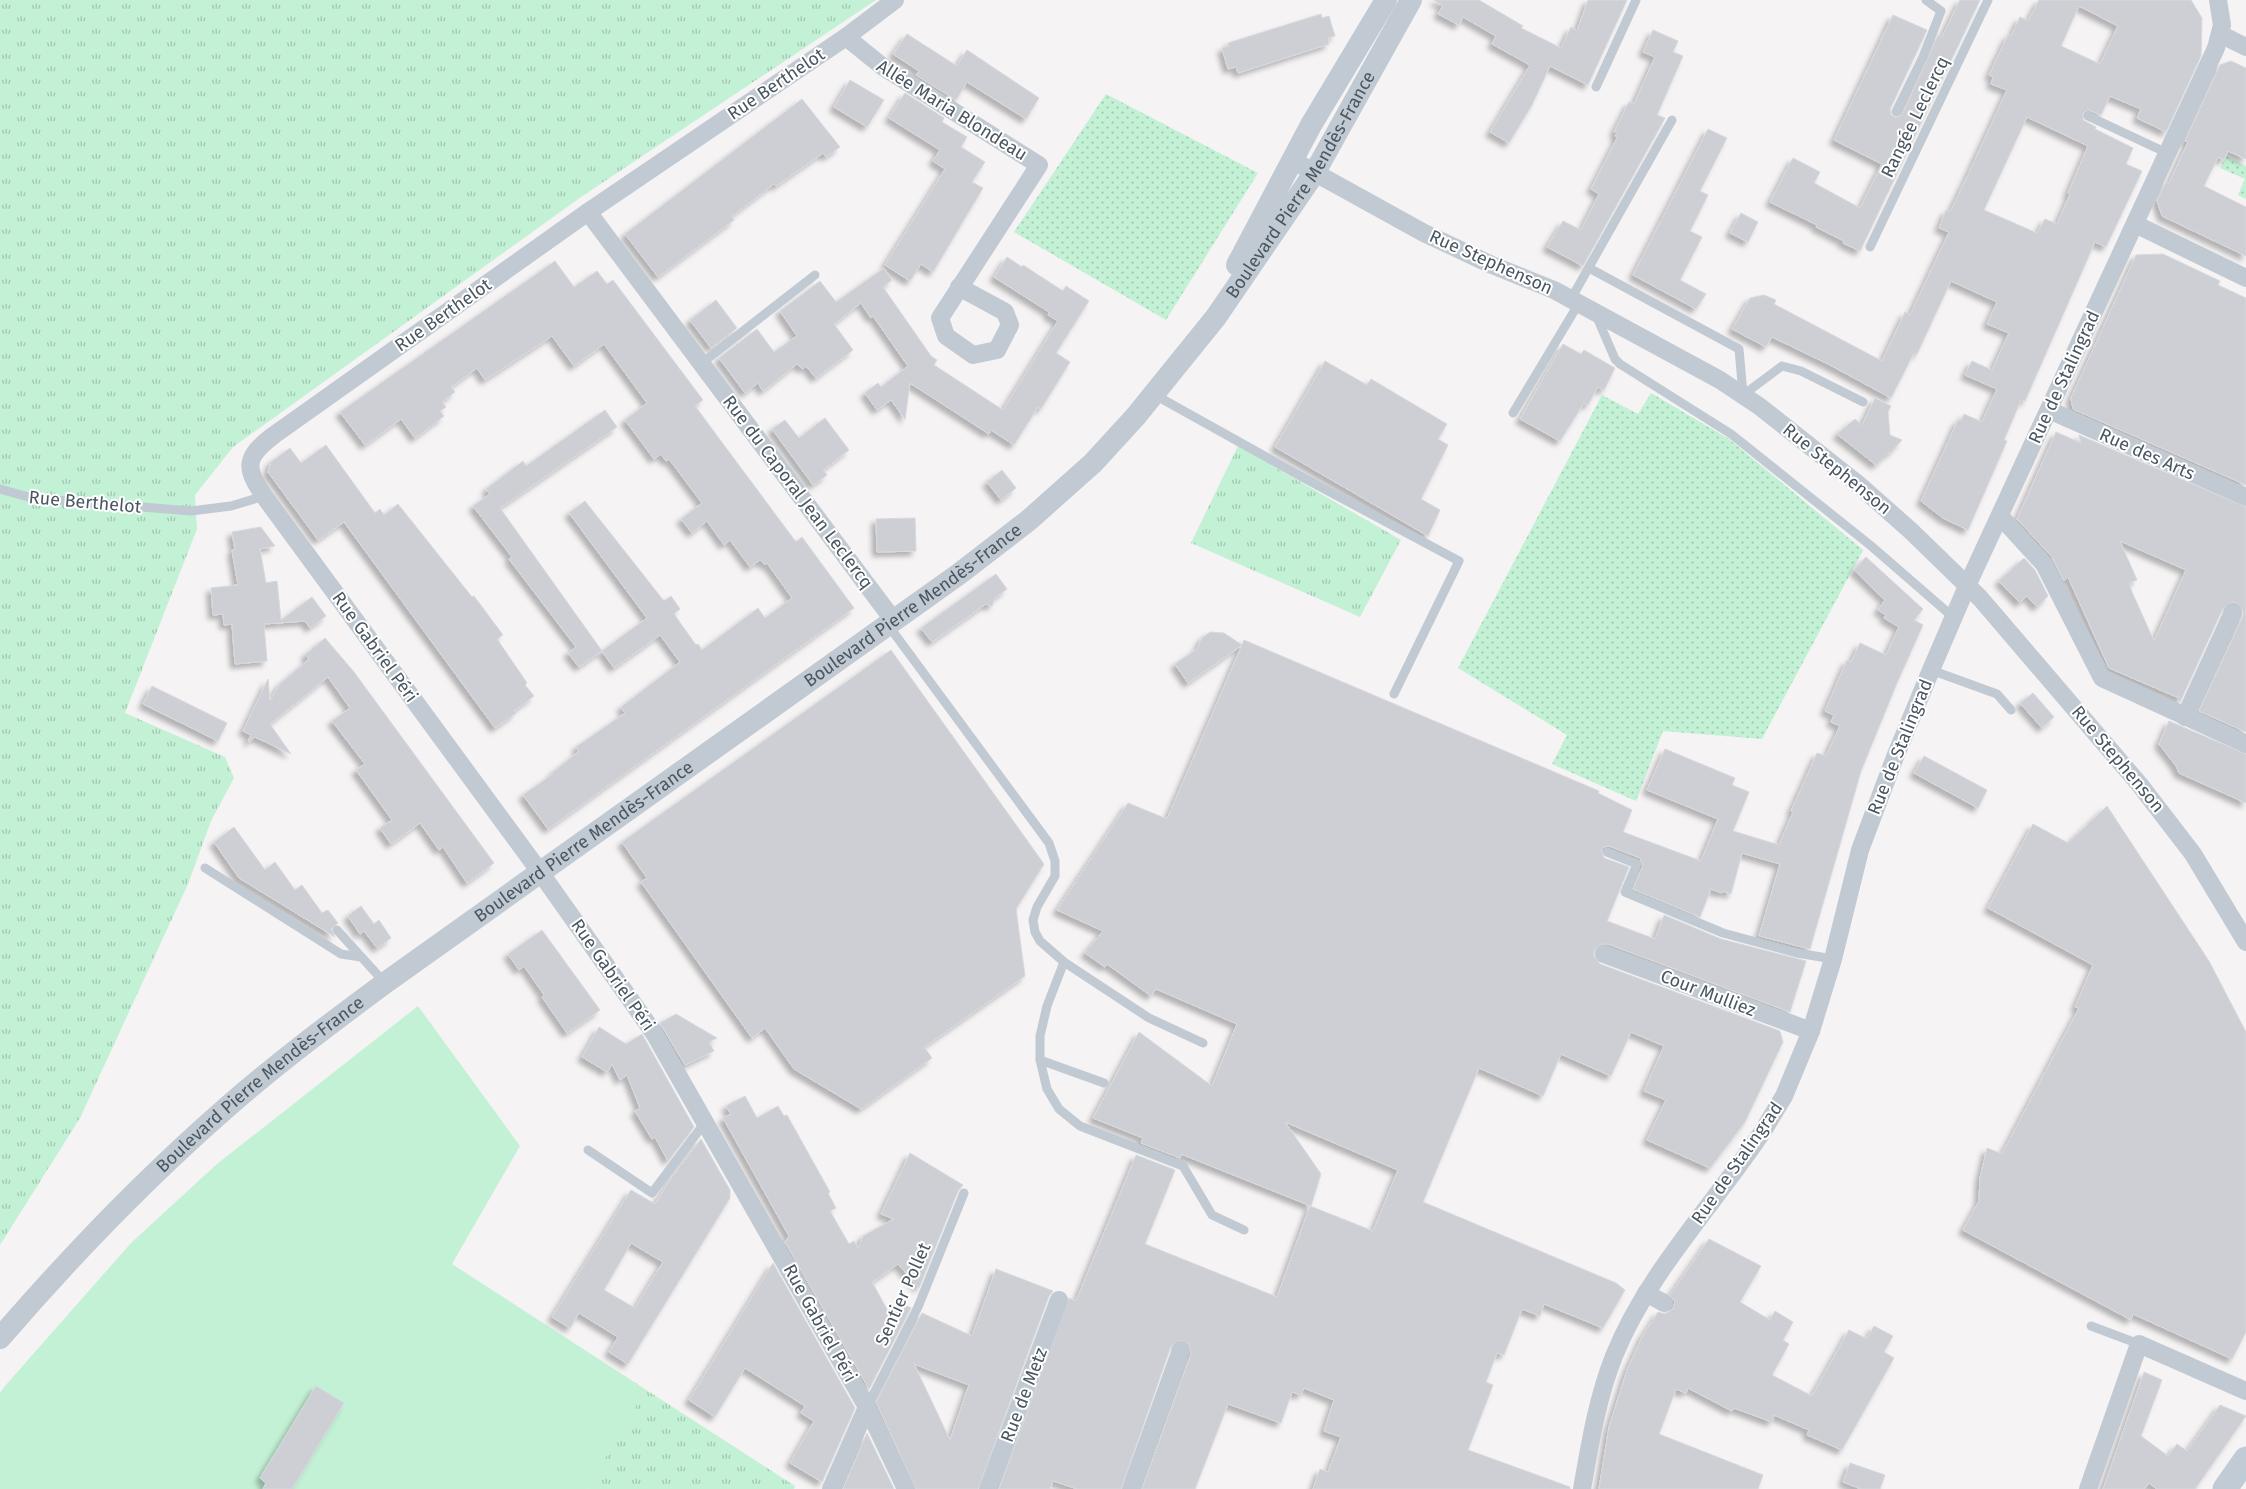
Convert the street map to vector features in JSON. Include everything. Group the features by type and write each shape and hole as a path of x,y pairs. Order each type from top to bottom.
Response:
{"main road":[{"path":"2235,1483 2246,1459"}],"street":[{"name":"Rue Berthelot","path":"264,496 250,473 249,464 257,448 588,212 846,37 895,0"},
{"name":"Boulevard Pierre Mendès-France","path":"1180,363 1230,280 1292,160 1386,0"},
{"name":"Boulevard Pierre Mendès-France","path":"0,1338 93,1235 217,1116 292,1053 385,983 986,554 1034,516 1093,463 1180,363 1229,299 1315,172 1411,0"},
{"name":"Rue de Stalingrad","path":"1582,1489 1591,1439 1606,1378 1624,1334 1646,1293 1750,1151 1775,1113 1795,1073 1811,1032 1869,822 1953,617 2135,224 2220,34 2222,18 2218,0"},
{"path":"2220,34 2246,47"},
{"name":"Allée Maria Blondeau","path":"846,37 877,63 1040,165 959,287"},
{"name":"Rue Stephenson","path":"1292,160 1424,233 1575,301 1743,394 1858,484 1896,517 1968,586 2162,811 2193,854 2246,942"},
{"name":"Rue du Caporal Jean Leclercq","path":"588,212 702,363 891,623"},
{"path":"2135,224 2246,278"},
{"name":"Rue des Arts","path":"2049,410 2246,497"},
{"name":"Rue Gabriel Péri","path":"264,496 540,872 654,1033 706,1121 867,1407 906,1489"},
{"path":"2000,516 2044,564 2102,678 2246,744"},
{"path":"2185,717 2233,612"},
{"name":"Cour Mulliez","path":"1604,954 1811,1032"},
{"path":"1646,1293 1664,1304"},
{"name":"Rue de Metz","path":"988,1489 1059,1300"},
{"path":"2088,1489 2139,1344 2246,1391"},
{"path":"1131,1489 1181,1350"},
{"path":"831,1489 867,1407"}],"lane":[{"path":"1596,87 1636,0"},
{"path":"1896,112 1923,56 1941,12 1926,0"},
{"name":"Rangée Leclercq","path":"1870,247 1988,0"},
{"path":"2088,116 2167,153"},
{"path":"1513,413 1575,301 1589,268 1672,120"},
{"path":"1589,268 1739,349 1743,394"},
{"path":"702,363 815,275"},
{"path":"1595,312 1613,354 1620,364 1731,434 1870,545 1953,617"},
{"path":"1743,394 1782,366 1801,371 1863,402"},
{"path":"1154,394 1319,487 1459,561 1394,694"},
{"name":"Rue Berthelot","path":"0,490 32,498 190,512 231,506 264,496"},
{"path":"891,623 1049,842 1055,862 1055,876 1037,907 1033,920 1035,932 1040,941 1064,962 1149,1018 1203,1043"},
{"path":"1931,670 1997,694 2011,710"},
{"path":"1607,852 1636,864 1625,892 1723,933 1797,953 1832,959"},
{"path":"205,868 342,954 361,956"},
{"path":"337,930 385,983"},
{"path":"1064,962 1046,1006 1040,1036 1040,1060 1047,1089 1058,1109 1080,1126 1183,1166 1212,1215 1244,1230"},
{"path":"1040,1060 1104,1083"},
{"path":"588,1150 652,1193 706,1121"},
{"name":"Sentier Pollet","path":"867,1407 918,1307 964,1193"},
{"path":"2091,1326 2139,1344"}],"green space":[{"path":"0,0 876,0 581,197 233,447 195,495 197,529 125,713 225,757 234,778 211,821 188,884 80,1118 0,1245"},
{"path":"1106,94 1258,173 1166,320 1014,232"},
{"path":"2226,156 2246,166 2246,199 2238,195 2245,179 2220,168"},
{"path":"1651,393 1729,439 1863,550 1762,739 1663,731 1636,801 1552,764 1567,735 1458,668 1602,395 1638,414"},
{"path":"1238,446 1401,540 1360,617 1191,543"},
{"path":"418,1006 520,1146 452,1264 634,1382 639,1401 587,1489 0,1489 0,1393 5,1386 131,1243 217,1164"},
{"path":"634,1382 795,1486 794,1489 587,1489 638,1401"}],"building":[{"path":"1434,0 1479,0 1523,26 1521,28 1561,48 1571,27 1577,31 1588,0 1627,0 1588,85 1550,66 1532,105 1509,143 1490,132 1530,65 1492,44 1496,36 1463,17 1459,25 1438,14 1443,6"},
{"path":"1960,0 1980,0 1860,251 1816,227 1817,225 1770,202 1793,158 1820,172 1814,183 1860,208 1882,164 1834,140 1893,15 1927,30 1890,109 1891,115 1896,118 1902,115 1938,35 1942,37"},
{"path":"2039,0 2191,0 2202,18 2201,56 2166,132 2137,118 2141,109 2110,96 2101,115 2088,110 2083,113 2083,120 2096,127 2095,129 2133,148 2126,164 2142,171 2106,247 2095,242 2025,401 2021,400 2004,440 2007,441 1968,530 1943,518 1921,501 1958,420 1961,421 1964,414 1982,422 1997,389 1965,375 1972,361 1992,370 2009,333 1987,324 1997,302 1951,281 1917,354 1914,353 1891,398 1830,365 1772,337 1766,347 1732,329 1750,298 1764,295 1776,300 1774,304 1882,361 1905,312 1910,315 1949,232 1939,228 1946,210 1950,212 2007,90 1991,84 1993,77 1989,75 2008,35 2011,36 2020,17 2028,21","holes":["2079,6 2118,26 2100,64 2061,46","2027,117 2088,146 2057,224 2045,219 2037,233 1984,210"]},
{"path":"1321,14 1322,18 1329,16 1335,36 1328,38 1329,44 1238,73 1236,67 1228,69 1222,48 1229,46 1228,43"},
{"path":"1653,30 1678,41 1673,52 1683,56 1657,115 1665,118 1583,266 1547,247 1563,221 1581,230 1599,194 1591,189 1617,138 1615,136 1617,133 1614,132 1629,102 1634,104 1655,57 1643,52"},
{"path":"907,34 957,66 967,50 1039,98 1026,119 967,82 956,100 916,75 919,71 893,54"},
{"path":"2231,61 2246,68 2246,159 2228,151 2224,160 2218,157 2204,186 2246,207 2246,256 2162,216 2157,200 2166,182 2169,183 2188,142 2185,141 2220,65"},
{"path":"850,80 884,100 867,127 834,107"},
{"path":"905,93 944,118 942,122 967,137 961,147 985,162 972,182 983,188 933,272 921,264 910,281 885,265 945,169 933,161 940,150 889,118"},
{"path":"802,99 840,147 826,157 823,153 776,186 774,184 732,216 734,220 658,277 625,234"},
{"path":"1708,129 1727,138 1700,191 1708,195 1690,231 1702,237 1680,280 1706,294 1696,309 1633,275"},
{"path":"1741,213 1758,222 1748,242 1730,233"},
{"path":"2163,254 2220,281 2218,285 2246,298 2246,485 2073,409 2071,398 2136,255"},
{"path":"1007,257 1063,291 1066,286 1089,301 1056,353 1070,362 1041,409 1038,407 1014,445 991,430 989,434 910,383 905,419 891,400 877,410 865,393 878,383 881,387 908,366 873,316 871,318 861,303 834,324 853,350 816,378 806,366 803,369 797,364 763,391 758,383 745,393 719,358 757,329 774,352 797,336 780,311 820,281 836,302 884,268 892,280 883,287 931,356 937,360 934,365 1003,410 1058,321 1048,315 1049,312 994,277"},
{"path":"555,261 574,287 597,271 607,284 613,280 703,400 695,406 796,542 802,537 854,608 548,829 523,795 553,774 579,751 576,747 625,713 621,707 680,662 660,635 614,668 602,651 647,618 569,513 585,501 664,601 671,596 680,609 674,614 696,645 698,644 702,650 758,608 765,618 792,598 767,563 765,565 760,560 750,567 730,540 724,545 707,521 692,533 681,519 702,503 669,459 666,461 661,454 654,459 625,420 647,403 604,344 574,366 552,336 485,380 477,368 451,387 455,392 442,402 446,407 440,411 444,416 415,438 401,419 365,445 340,412"},
{"path":"716,300 737,328 711,348 690,320"},
{"path":"1563,344 1581,354 1584,350 1615,368 1604,390 1598,387 1588,405 1584,403 1560,441 1520,419"},
{"path":"1325,361 1367,385 1371,379 1447,424 1438,439 1448,445 1421,499 1440,510 1428,536 1275,447"},
{"path":"1875,398 1891,406 1888,412 1890,435 1902,440 1876,465 1837,434 1855,419 1862,425"},
{"path":"605,410 617,427 500,508 602,651 579,667 568,653 576,647 509,559 512,557 473,506 490,494 486,489 523,461 526,466"},
{"path":"825,418 849,450 823,470 827,475 813,485 772,429 785,420 799,438"},
{"path":"2056,432 2081,443 2079,435 2246,507 2246,732 2199,711 2243,616 2243,611 2238,603 2232,602 2223,608 2180,702 2178,701 2179,698 2109,668 2068,577 2064,581 2052,557 2017,519","holes":["2120,541 2186,570 2154,641 2132,592 2129,583 2137,580"]},
{"path":"326,445 375,513 380,509 384,515 398,504 472,597 474,596 503,635 497,639 527,683 525,685 534,696 514,711 516,713 495,728 344,522 318,540 268,472 271,462 290,448 301,463"},
{"path":"1002,470 1016,488 1001,500 987,482"},
{"path":"915,518 916,551 877,552 876,519"},
{"path":"261,527 275,546 260,549 266,583 277,581 281,620 312,597 326,616 310,628 305,621 264,624 267,661 235,664 232,624 224,625 223,614 213,615 211,588 238,585 232,550 235,550 232,532"},
{"path":"1866,557 1923,609 1914,620 1923,625 1861,771 1810,949 1759,936 1780,864 1742,853 1731,894 1711,889 1700,917 1633,889 1643,866 1640,858 1609,846 1601,850 1604,858 1629,867 1607,921 1655,939 1664,915 1721,939 1806,961 1790,1012 1608,944 1602,944 1594,950 1594,956 1600,964 1780,1031 1783,1042 1745,1122 1710,1168 1647,1140 1666,1100 1644,1091 1664,1046 1631,1032 1611,1076 1561,1054 1543,1096 1479,1068 1423,1202 1616,1283 1625,1290 1603,1328 1544,1304 1540,1316 1522,1309 1504,1355 1497,1353 1486,1382 1493,1385 1468,1450 1570,1487 1570,1489 1313,1489 1320,1469 1328,1472 1341,1437 1324,1431 1334,1400 1304,1388 1301,1395 1292,1392 1281,1423 1228,1404 1195,1489 1142,1489 1191,1354 1189,1344 1180,1340 1171,1346 1121,1489 1077,1489 1053,1481 1050,1489 999,1489 1069,1298 1076,1301 1136,1155 1175,1170 1145,1244 1277,1297 1310,1206 1373,1231 1398,1170 1285,1122 1321,1174 1311,1206 1181,1154 1180,1158 1141,1143 1143,1138 1093,1118 1139,1032 1212,1086 1237,1024 1156,989 1151,996 1107,964 1105,967 1085,953 1103,931 1057,910 1128,803 1167,819 1244,640 1599,791 1598,793 1632,810 1623,832 1701,861 1718,819 1647,790 1665,749 1735,778 1732,785 1749,792 1733,831 1779,845 1793,812 1791,811 1817,753 1826,756 1840,726 1831,722 1834,715 1825,711 1847,660 1851,662 1860,643 1886,655 1899,627 1884,618 1886,615 1878,610 1885,600 1854,570"},
{"path":"2024,558 2035,570 2048,596 2037,607 2027,596 2020,603 1999,581"},
{"path":"996,574 1007,589 995,598 992,606 986,604 932,642 921,628"},
{"path":"1210,632 1224,633 1242,645 1188,683 1175,664 1197,649 1202,638"},
{"path":"325,638 354,672 494,863 467,883 443,847 439,850 420,823 391,844 380,828 392,820 356,770 365,764 332,721 350,708 328,677 270,724 291,754 255,737 248,741 251,735 243,731 268,679 270,701 280,684 309,659 305,655"},
{"path":"891,650 1044,864 1016,909 1025,976 924,1047 932,1058 861,1109 794,1069 765,1028 752,1038 641,882 647,878 622,842"},
{"path":"152,686 227,723 218,741 143,704"},
{"path":"2033,693 2054,717 2042,728 2020,703"},
{"path":"2169,721 2246,754 2246,803 2179,773 2176,766 2159,744"},
{"path":"1924,756 1987,790 1978,808 1914,773"},
{"path":"2107,806 2209,961 2246,1032 2246,1332 2232,1359 2133,1314 2131,1320 1963,1230 1979,1201 1980,1178 1987,1148 2002,1154 2079,1008 2075,1007 2093,965 1988,908 2033,824 2068,843"},
{"path":"234,827 265,870 275,862 295,890 302,885 322,913 328,910 338,923 331,929 335,937 239,878 214,842"},
{"path":"361,906 374,924 379,920 391,938 377,948 364,931 360,934 348,916"},
{"path":"542,930 600,1010 567,1033 542,997 544,995 524,966 519,970 508,954"},
{"path":"676,1014 717,1038 709,1042 714,1051 685,1065 660,1023"},
{"path":"599,1027 626,1044 642,1034 694,1127 668,1161 655,1137 652,1139 635,1111 640,1108 627,1075 620,1080 612,1064 607,1072 582,1057"},
{"path":"745,1096 757,1118 778,1106 784,1116 787,1115 830,1192 828,1193 836,1208 830,1211 849,1244 854,1241 858,1249 863,1236 894,1219 881,1214 910,1153 963,1185 958,1191 919,1288 898,1264 872,1282 888,1311 901,1303 911,1308 869,1389 785,1242 789,1236 723,1118 731,1114 726,1106"},
{"path":"701,1139 730,1190 730,1198 628,1364 609,1352 618,1337 579,1313 570,1328 552,1317 631,1190 655,1204 672,1177","holes":["631,1243 663,1262 635,1308 604,1290"]},
{"path":"1709,1239 1761,1266 1740,1302 1770,1320 1775,1311 1793,1322 1783,1340 1789,1344 1772,1375 1812,1396 1849,1330 1867,1339 1874,1326 1893,1336 1884,1352 1894,1358 1842,1450 1807,1435 1809,1430 1774,1415 1772,1422 1734,1408 1732,1411 1688,1388 1686,1393 1676,1389 1659,1434 1763,1475 1758,1489 1599,1489 1609,1427 1627,1370 1642,1337 1658,1312 1665,1314 1673,1309 1675,1302 1670,1295"},
{"path":"773,1263 855,1408 822,1482 790,1463 814,1421 801,1413 805,1406 745,1368 715,1417 689,1400"},
{"path":"996,1269 1053,1291 1049,1296 978,1489 916,1489 876,1402 922,1313 972,1336","holes":["914,1364 969,1385 950,1440"]},
{"path":"2144,1372 2162,1380 2141,1436 2168,1456 2177,1444 2187,1451 2220,1405 2246,1416 2195,1489 2157,1489 2149,1483 2144,1489 2103,1489"},
{"path":"316,1386 344,1403 292,1489 263,1489 266,1483 260,1478"},
{"path":"867,1433 894,1489 843,1489"},
{"path":"1850,1463 1885,1475 1880,1489 1861,1489 1843,1482"}]}
